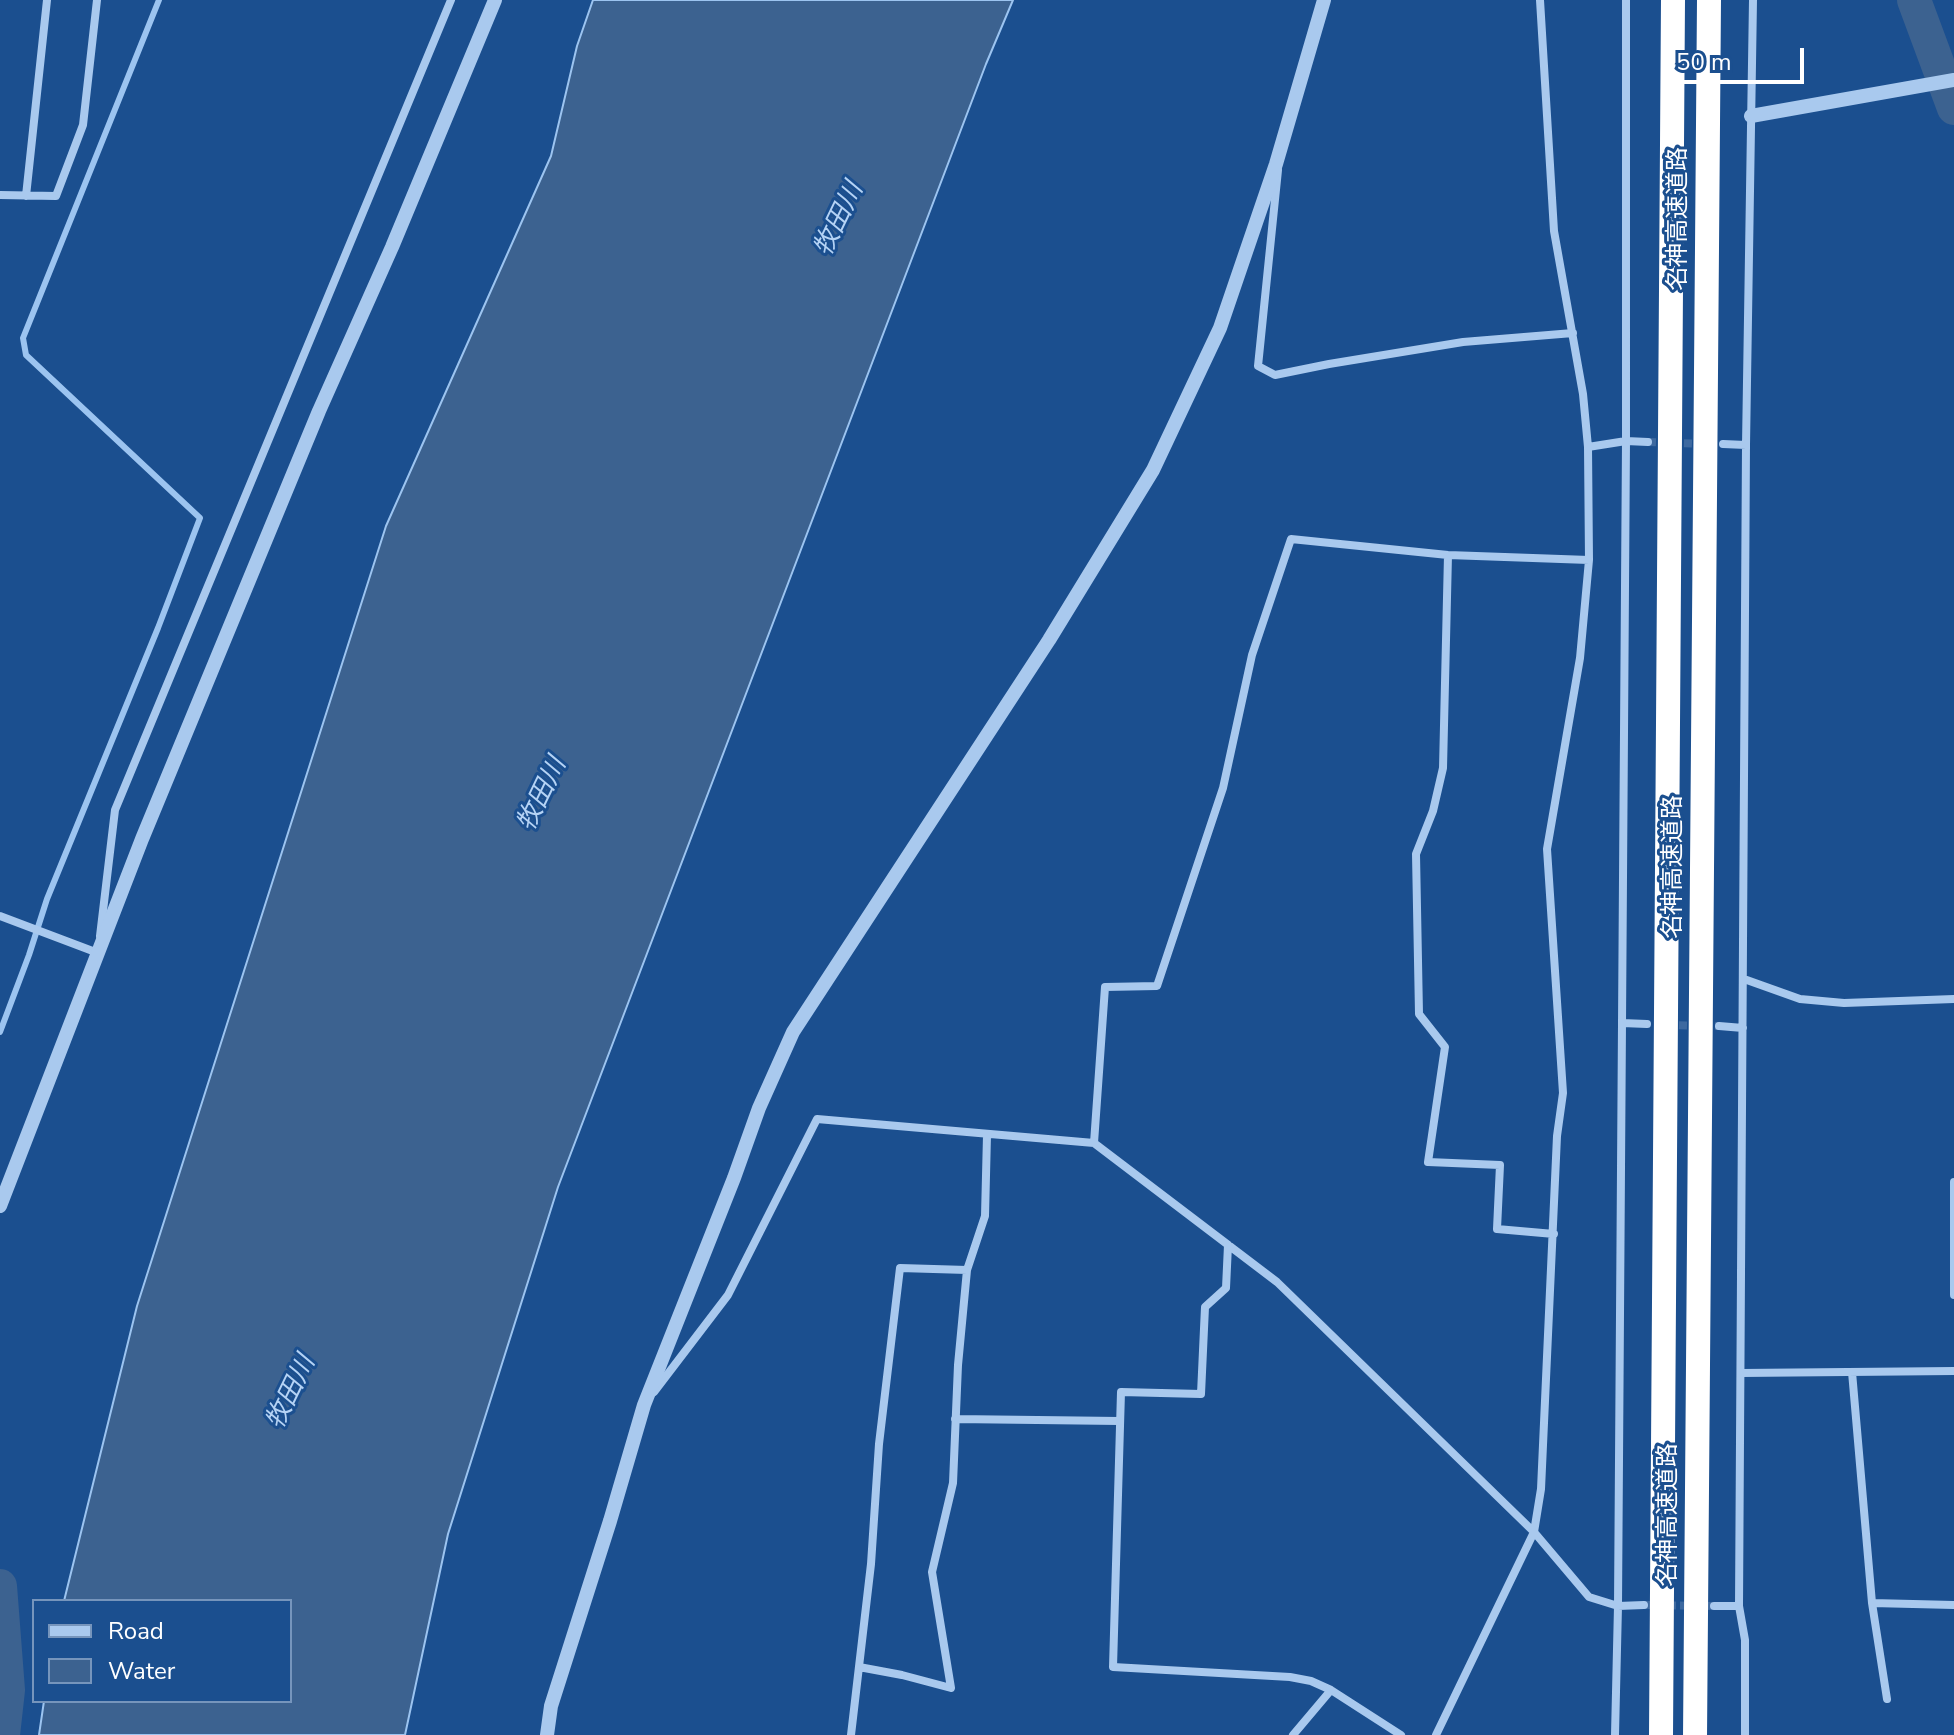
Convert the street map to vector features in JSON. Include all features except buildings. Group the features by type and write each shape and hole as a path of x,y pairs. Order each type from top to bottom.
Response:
{"highway":[{"name":"名神高速道路","path":"1661,1735 1673,0"},
{"name":"名神高速道路","path":"1695,1735 1709,0"}],"street":[{"path":"26,196 47,0"},
{"path":"0,195 56,196 83,125 97,0"},
{"path":"98,953 115,810 451,0"},
{"path":"0,1206 142,839 495,0"},
{"path":"547,1735 551,1706 644,1405 759,1108 793,1032 1049,640 1153,470 1220,328 1276,164 1324,0"},
{"path":"1436,1735 1534,1532 1541,1489 1557,1136 1563,1093 1547,849 1580,658 1589,560 1588,447 1583,394 1554,231 1540,0"},
{"path":"1615,1735 1626,441 1626,0"},
{"path":"1745,1735 1745,1640 1739,1606 1746,445 1753,0"},
{"path":"1751,116 1954,80"},
{"path":"1276,164 1279,172 1258,366 1275,375 1463,342 1573,333"},
{"path":"1588,447 1626,441 1648,442"},
{"path":"1723,444 1746,445"},
{"path":"1094,1143 1105,987 1157,986 1223,788 1252,655 1291,539 1448,555 1589,560"},
{"path":"1448,555 1443,768 1433,811 1416,854 1419,1014 1445,1047 1428,1162 1500,1165 1497,1229 1554,1234"},
{"path":"0,916 98,953"},
{"path":"1744,979 1800,999 1844,1003 1954,999"},
{"path":"1622,1023 1647,1024"},
{"path":"1719,1026 1743,1028"},
{"path":"644,1405 728,1295 817,1119 1094,1143 1277,1282 1534,1532 1589,1597 1618,1606 1644,1605"},
{"path":"859,1667 951,1688 932,1572 953,1483 967,1270 985,1216 987,1135"},
{"path":"1954,1182 1954,1295"},
{"path":"1228,1245 1226,1288 1205,1307 1201,1394 1121,1392 1113,1667 1290,1677 1311,1681 1331,1690 1401,1735"},
{"path":"851,1735 871,1564 879,1444 900,1268 967,1270"},
{"path":"1741,1373 1954,1371"},
{"path":"1852,1372 1872,1603 1887,1699"},
{"path":"955,1419 1119,1421"},
{"path":"1872,1603 1954,1605"},
{"path":"1714,1606 1739,1606"},
{"path":"1293,1735 1331,1690"}],"water":[{"name":"牧田川","path":"593,0 1013,0 558,1187 448,1534 405,1735 39,1735 44,1703 292,1703 292,1599 64,1599 137,1306 386,526 551,156 577,46"}],"waterway":[{"path":"0,1032 47,899 200,518 26,355 23,338 159,0"},
{"path":"1914,0 1954,108"},
{"path":"0,1586 8,1690 3,1735"}],"tunnel":[{"path":"1648,442 1703,444"},
{"path":"1667,1025 1719,1026"},
{"path":"1644,1605 1714,1606"}]}
